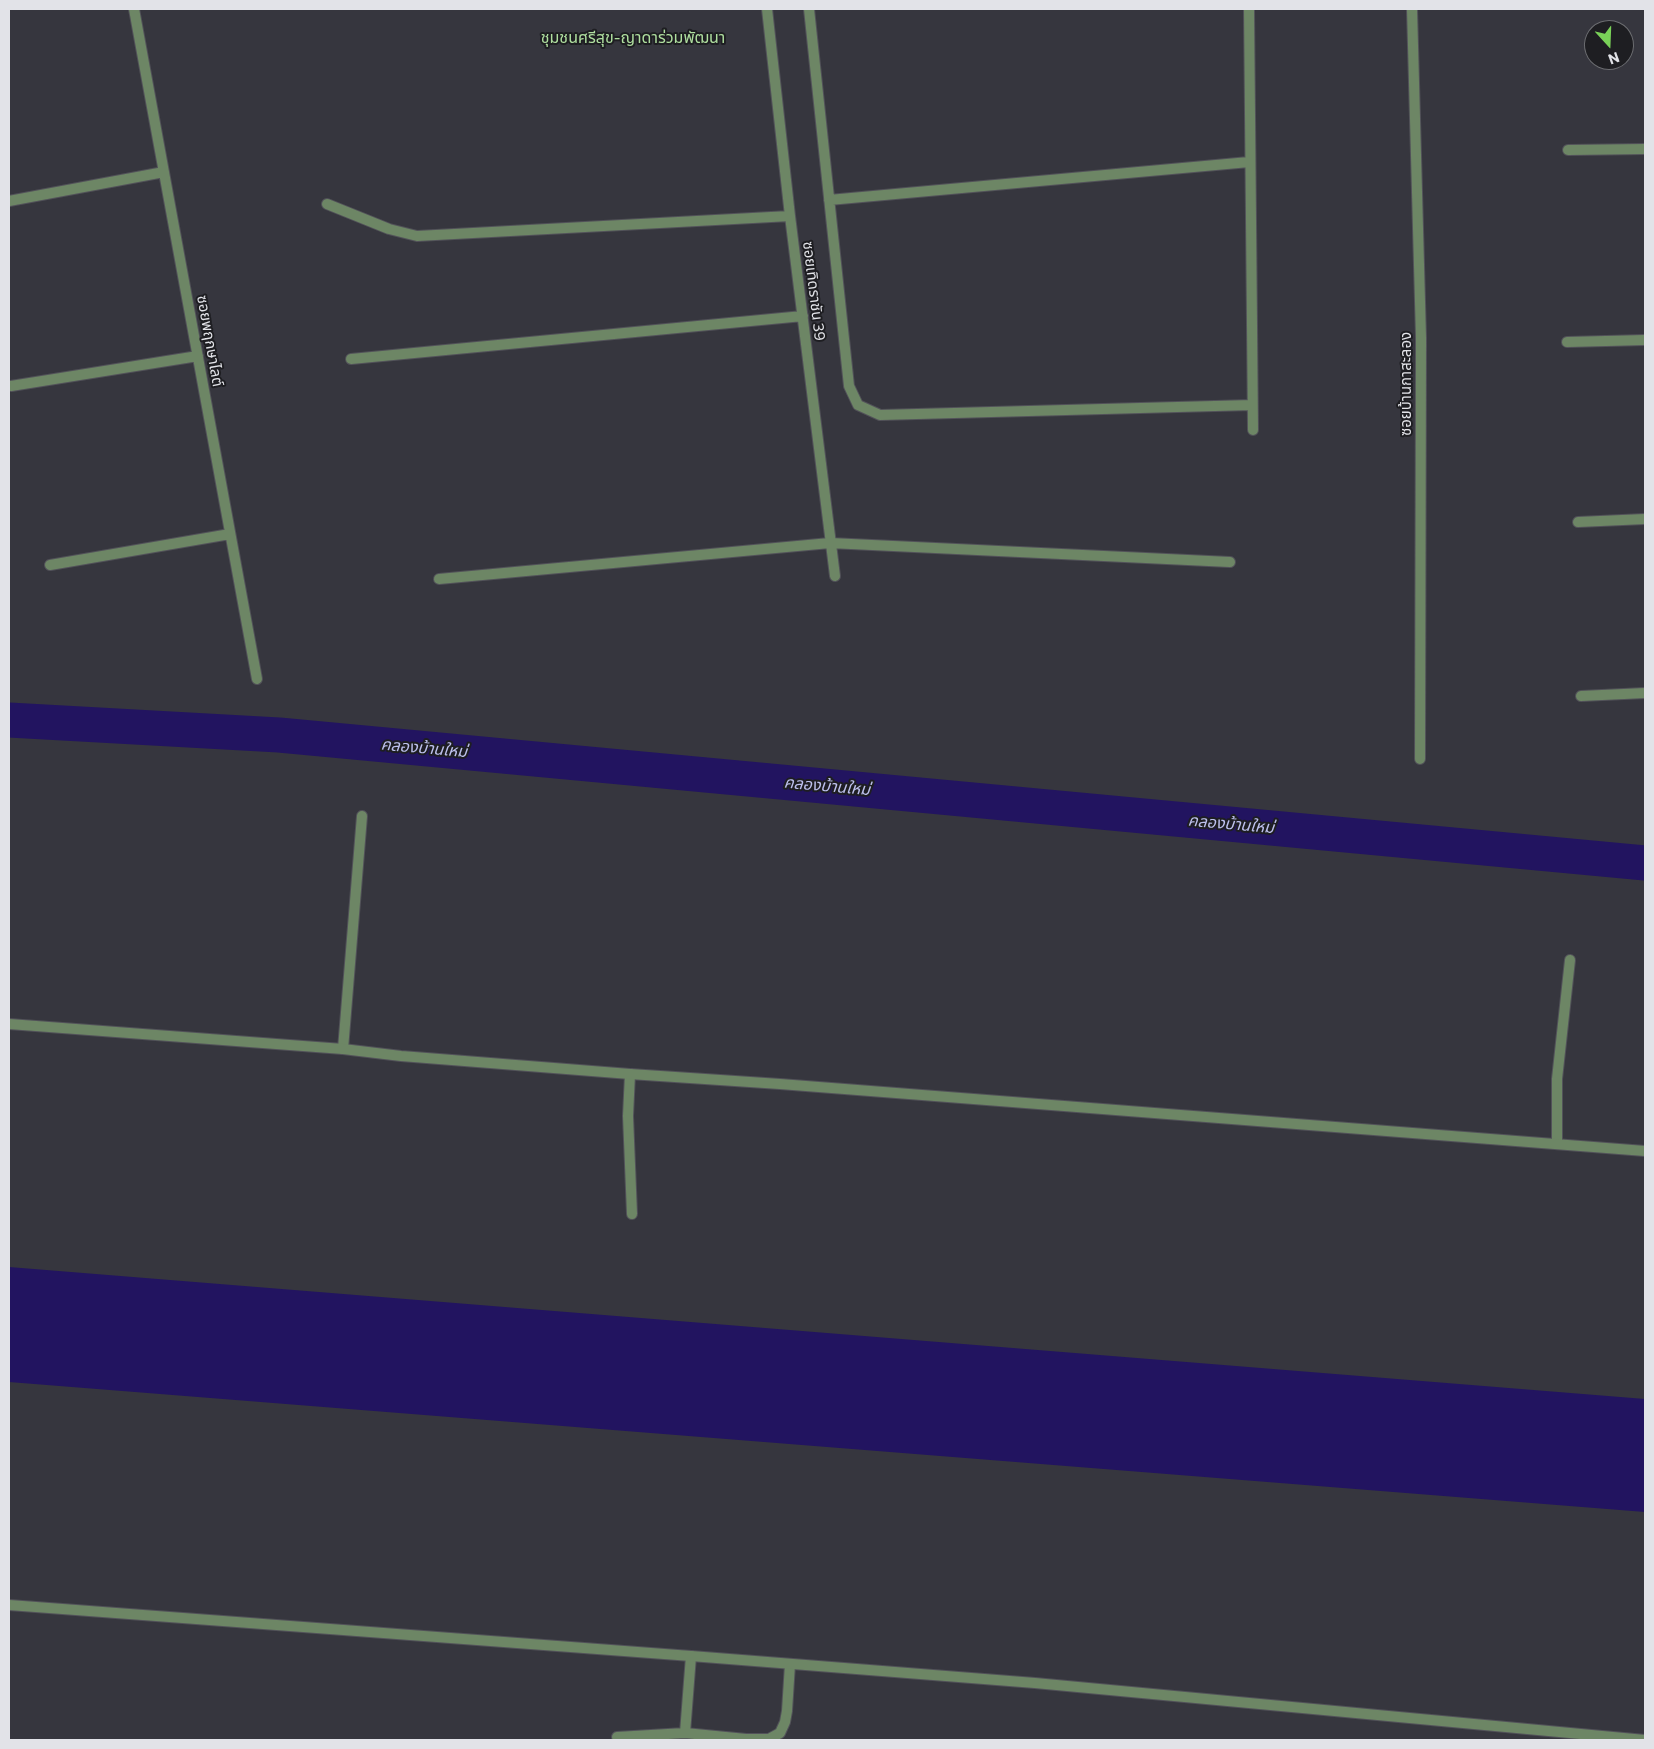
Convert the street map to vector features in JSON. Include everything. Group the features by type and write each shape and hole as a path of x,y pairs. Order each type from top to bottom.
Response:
{"street":[{"name":"ซอยพฤกษาไลต์","path":"134,9 257,678"},
{"name":"ซอยเทิดราชัน 39","path":"767,9 790,216 835,576"},
{"path":"809,9 849,386 858,405 880,415 1252,405"},
{"path":"1249,9 1253,430"},
{"name":"ซอยบ้านกาสะลอง","path":"1412,9 1421,338 1420,759"},
{"path":"1568,150 1645,149"},
{"path":"829,200 1249,162"},
{"path":"9,202 164,172"},
{"path":"327,204 389,229 417,236 790,216"},
{"path":"351,360 803,316"},
{"path":"1567,342 1645,340"},
{"path":"11,386 198,356"},
{"path":"1578,522 1645,519"},
{"path":"50,565 230,534"},
{"path":"438,579 830,543 1230,562"},
{"path":"1581,696 1645,693"},
{"path":"343,1049 362,816"},
{"path":"1556,1144 1557,1079 1570,960"},
{"path":"9,1024 343,1049 401,1056 630,1074 1645,1151"},
{"path":"630,1074 628,1116 632,1214"},
{"path":"9,1605 1035,1683 1645,1740"},
{"path":"685,1733 691,1656"},
{"path":"616,1737 685,1733 746,1739 769,1738 780,1734 787,1711 790,1664"}],"shaded area":[{"path":"9,1267 1645,1399 1645,1512 9,1382"}],"waterway":[{"name":"คลองบ้านใหม่","path":"9,720 279,735 1645,863"}],"district":[{"name":"ชุมชนศรีสุข-ญาดาร่วมพัฒนา","path":"633,38"}]}
